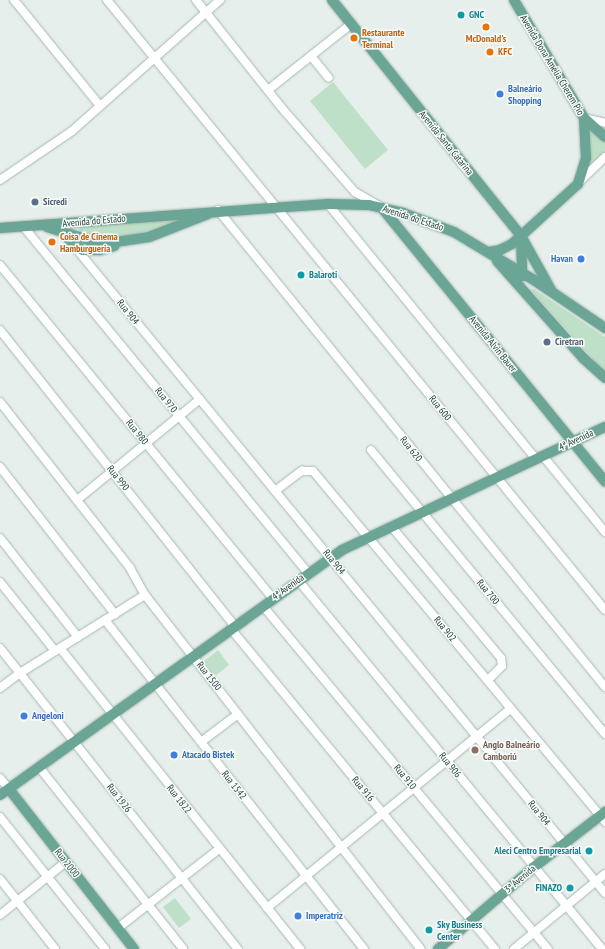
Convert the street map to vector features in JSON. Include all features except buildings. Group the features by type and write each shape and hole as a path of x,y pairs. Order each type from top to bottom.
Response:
{"main road":[{"name":"Avenida Santa Catarina","path":"332,0 521,236 551,291"},
{"name":"Avenida Dona Amélia Cherem Pio","path":"514,0 584,118 586,158 578,184"},
{"path":"584,118 605,137"},
{"path":"578,184 506,248 489,252 583,358 605,378"},
{"name":"Avenida do Estado","path":"0,228 218,210 328,204 382,208 442,226 489,252 551,291 605,328"},
{"name":"Avenida Alvin Bauer","path":"382,208 605,481"},
{"name":"Avenida do Estado","path":"42,225 99,242 129,241 166,232 218,210"},
{"path":"521,236 522,289"},
{"path":"69,240 83,250 100,250 129,241"},
{"name":"4ª Avenida","path":"0,796 330,558 391,526 605,427"},
{"name":"Rua 2000","path":"9,789 134,949"},
{"name":"3ª Avenida","path":"438,949 534,867 564,843 603,816"}],"street":[{"path":"14,0 100,106"},
{"name":"Rua 600","path":"108,0 274,207 605,610"},
{"path":"196,0 268,90 355,192 382,208"},
{"path":"0,180 56,143 220,0"},
{"path":"268,90 351,24"},
{"path":"311,56 329,78"},
{"path":"584,118 605,123"},
{"path":"578,184 605,157"},
{"path":"328,204 540,457 605,532"},
{"name":"Rua 620","path":"218,210 605,687"},
{"name":"Rua 970","path":"23,226 308,573"},
{"name":"Rua 904","path":"62,231 605,893"},
{"name":"Rua 980","path":"0,265 273,598"},
{"name":"Rua 990","path":"0,330 233,627"},
{"path":"77,500 200,399"},
{"name":"Rua 1500","path":"0,402 130,568 145,595 421,949"},
{"name":"Rua 700","path":"371,450 605,734"},
{"path":"0,467 115,614"},
{"name":"Rua 902","path":"275,491 302,471 313,471 603,816"},
{"path":"391,526 501,658 502,666 488,680"},
{"path":"0,538 78,637"},
{"name":"Rua 906","path":"298,580 602,949"},
{"name":"Rua 1822","path":"0,582 112,714 300,949"},
{"path":"0,688 20,673 145,595"},
{"name":"Rua 910","path":"263,606 548,949"},
{"name":"Rua 1542","path":"105,620 364,949"},
{"name":"Rua 916","path":"233,627 495,949"},
{"name":"Rua 1926","path":"0,648 238,949"},
{"path":"267,908 511,708"},
{"path":"201,742 238,714"},
{"path":"39,767 183,949"},
{"name":"Rua 2000","path":"0,778 9,789"},
{"path":"0,817 105,949"},
{"path":"118,928 219,849"},
{"path":"0,915 66,862"},
{"path":"514,949 605,874"},
{"path":"0,879 56,949"}],"green space":[{"path":"333,82 388,150 365,169 310,101"},
{"path":"588,126 605,142 605,153 587,171 591,149"},
{"path":"191,216 151,234 133,237 108,238 82,235 79,231 80,226"},
{"path":"530,289 534,289 605,337 605,373"},
{"path":"218,650 229,665 215,676 204,661"},
{"path":"175,898 191,919 179,928 163,907"}],"place":[{"name":"GNC","path":"461,15"},
{"name":"McDonald's","path":"486,27"},
{"name":"Restaurante Terminal","path":"354,38"},
{"name":"KFC","path":"490,52"},
{"name":"Balneário Shopping","path":"500,94"},
{"name":"Sicredi","path":"35,202"},
{"name":"Coisa de Cinema Hamburgueria","path":"52,242"},
{"name":"Havan","path":"581,259"},
{"name":"Balaroti","path":"301,275"},
{"name":"Ciretran","path":"547,342"},
{"name":"Angeloni","path":"24,716"},
{"name":"Anglo Balneário Camboriú","path":"475,750"},
{"name":"Atacado Bistek","path":"174,755"},
{"name":"Aleci Centro Empresarial","path":"589,851"},
{"name":"FINAZO","path":"570,888"},
{"name":"Imperatriz","path":"298,916"},
{"name":"Sky Business Center","path":"429,930"}]}
